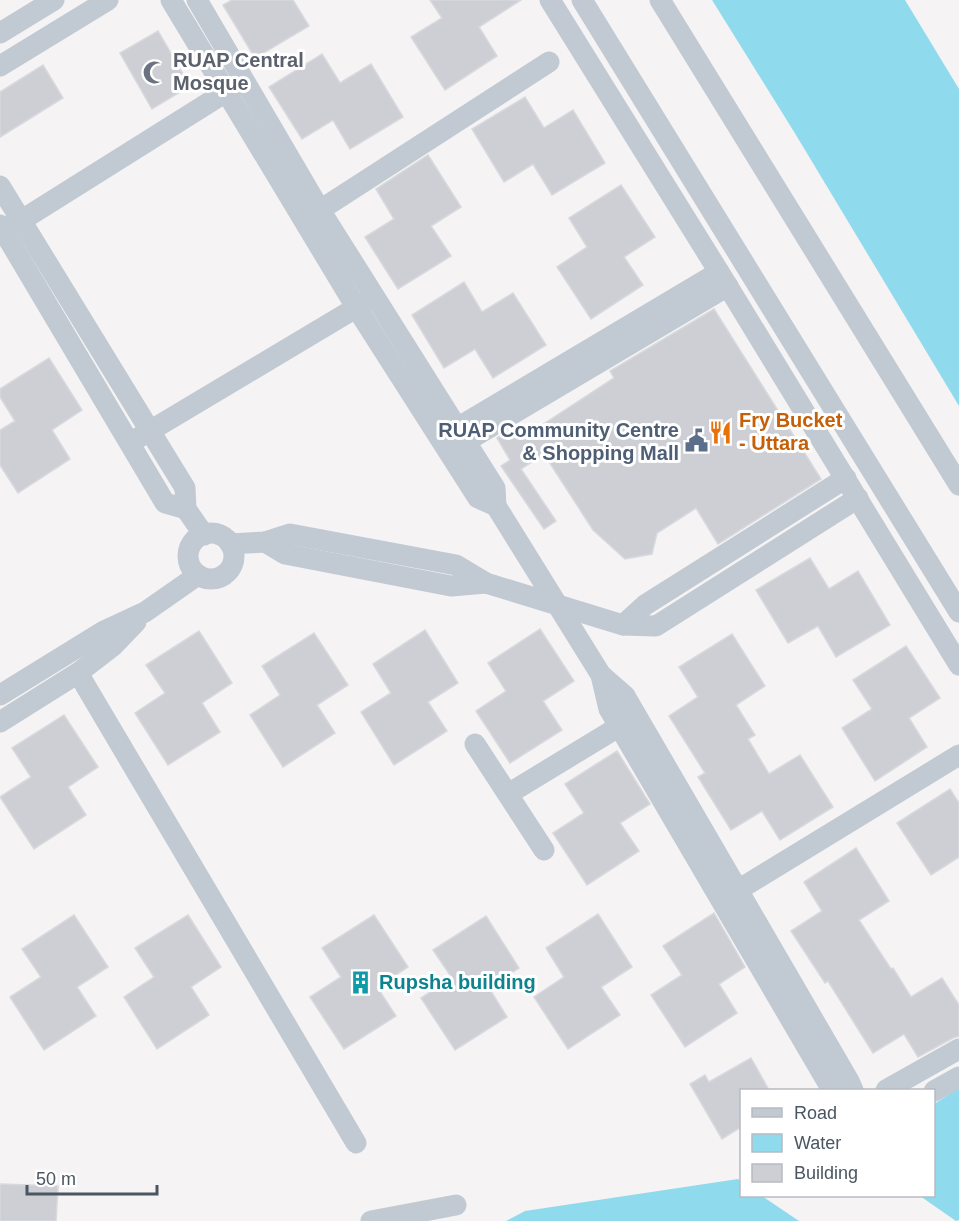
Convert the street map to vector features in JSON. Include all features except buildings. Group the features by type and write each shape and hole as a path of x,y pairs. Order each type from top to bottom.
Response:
{"street":[{"path":"0,33 54,0"},
{"path":"0,66 108,0"},
{"path":"171,0 356,307 478,498 496,506"},
{"path":"197,0 320,210 495,488 496,506 601,675 625,696 729,896 751,952 831,1089"},
{"path":"550,0 724,279 959,665"},
{"path":"582,0 959,612"},
{"path":"660,0 959,485"},
{"path":"320,210 549,62"},
{"path":"8,224 244,80"},
{"path":"0,186 8,224 130,443 165,503 186,509"},
{"path":"8,224 185,488 186,509 204,535"},
{"path":"461,435 747,267"},
{"path":"130,443 374,297"},
{"path":"623,625 645,605 846,478"},
{"path":"230,544 265,542 290,534 456,565 486,583 623,625 656,626 858,498"},
{"path":"218,534 225,538 233,551 232,566 220,577 213,579 198,575 190,564 188,558 192,544 204,535 218,534"},
{"path":"0,695 104,631 145,612 198,575"},
{"path":"0,722 78,673 113,646 145,612"},
{"path":"78,673 356,1143"},
{"path":"601,675 609,709 852,1089"},
{"path":"508,794 620,726"},
{"path":"475,744 544,850"},
{"path":"729,896 959,755"},
{"path":"888,1089 959,1049"},
{"path":"935,1090 959,1077"},
{"path":"371,1221 456,1205"}],"water":[{"path":"712,0 905,0 959,89 959,406 796,135"},
{"path":"959,1088 959,1220 956,1221 921,1197 935,1197 935,1103"},
{"path":"738,1179 740,1180 740,1197 763,1197 799,1221 506,1221 525,1211"}],"place":[{"name":"RUAP Central Mosque","path":"155,72"},
{"name":"Fry Bucket - Uttara","path":"721,432"},
{"name":"RUAP Community Centre & Shopping Mall","path":"697,441"},
{"name":"Rupsha building","path":"361,982"}]}
